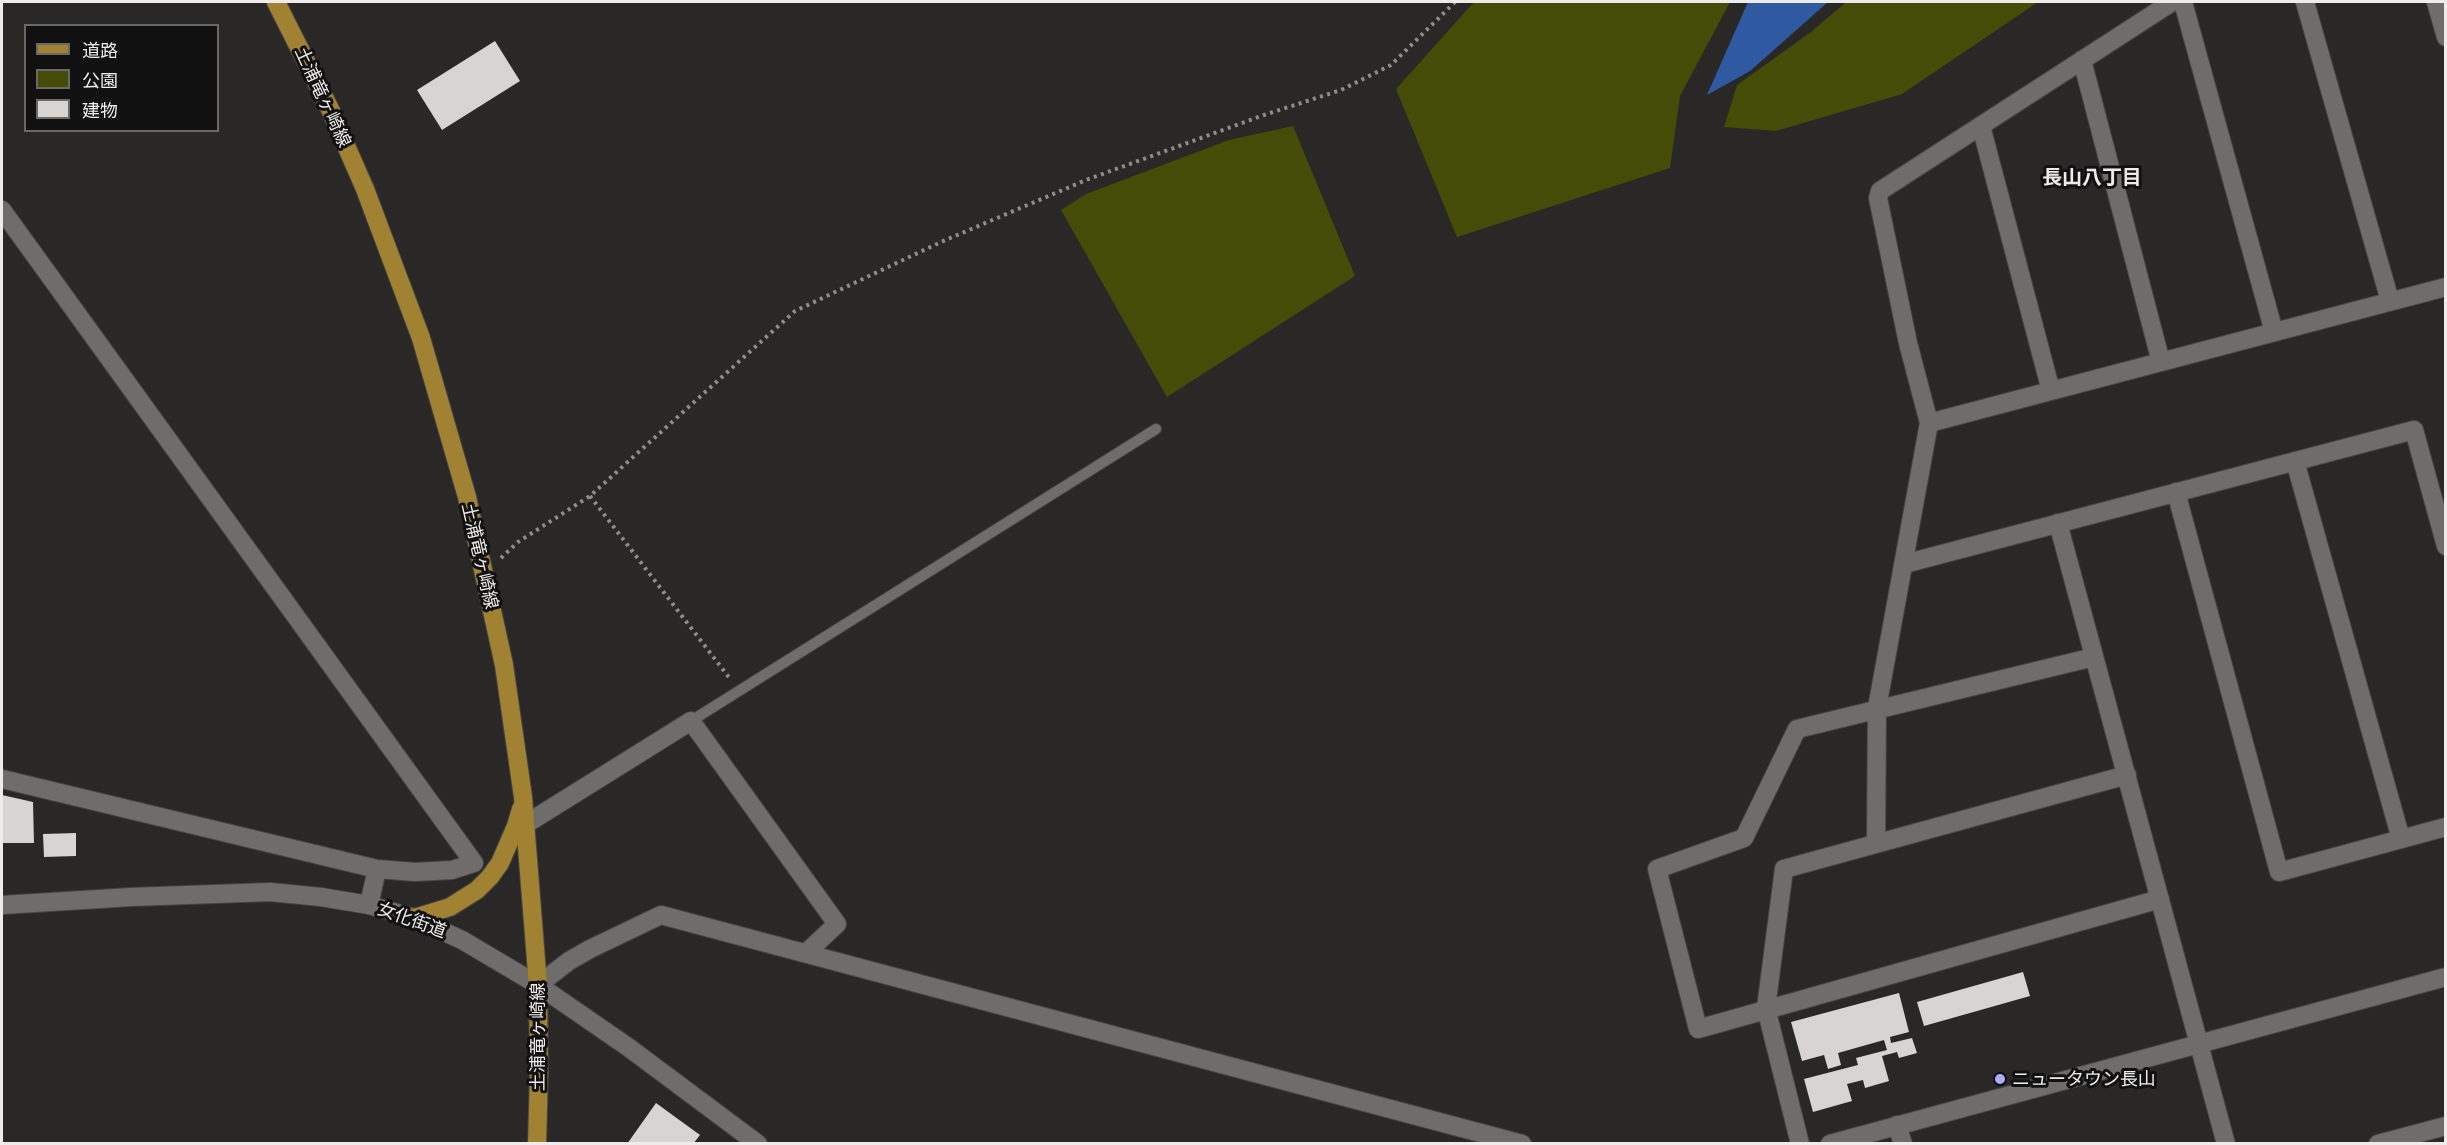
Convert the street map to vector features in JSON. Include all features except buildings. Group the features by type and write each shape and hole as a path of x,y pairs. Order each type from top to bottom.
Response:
{"main road":[{"name":"土浦竜ヶ崎線","path":"276,2 330,109 393,263 443,409 467,497 504,665 524,797 538,986 537,1143"},
{"path":"414,918 450,907 477,890 490,878 500,863 516,826 524,797"}],"street":[{"path":"1876,843 1877,708 1929,423 1908,343 1878,198 1880,191 2172,2"},
{"path":"2183,2 2274,332"},
{"path":"2305,2 2391,301"},
{"path":"2436,2 2445,37"},
{"path":"2082,60 2161,362"},
{"path":"1981,126 2051,391"},
{"path":"2,210 474,863 452,870 415,872 377,869 2,779"},
{"path":"1929,423 2445,287"},
{"path":"1904,564 2414,430 2445,546"},
{"path":"2295,461 2401,839"},
{"path":"2176,492 2279,872 2445,827"},
{"path":"2058,523 2226,1143"},
{"path":"2094,657 1797,729 1744,838 1657,869 1698,1029 2160,899"},
{"path":"526,824 691,721 837,924 806,953"},
{"path":"1800,1143 1766,1008 1784,868 2127,775"},
{"path":"369,905 377,869"},
{"name":"女化街道","path":"2,905 270,892 369,905 414,918 462,940 538,986 606,1031 758,1143"},
{"path":"538,986 569,961 661,915 1522,1143"},
{"path":"1830,1143 2445,977"},
{"path":"1897,1125 1903,1143"},
{"path":"2378,1143 2445,1126"}],"lane":[{"path":"691,721 1156,429"}],"path":[{"path":"484,573 518,542 590,496 795,311 941,242 1086,180 1264,115 1341,90 1391,65 1455,2"},
{"path":"590,496 739,690"}],"green space":[{"path":"1474,2 1730,2 1680,96 1670,168 1457,237 1396,89"},
{"path":"1846,2 2038,2 1902,94 1776,131 1724,127 1737,85 1811,32"},
{"path":"1293,126 1355,276 1167,397 1061,210 1086,194 1229,140"}],"water":[{"path":"1748,2 1828,2 1750,71 1707,95"}],"place":[{"name":"ニュータウン長山","path":"2000,1079"}],"district":[{"name":"長山八丁目","path":"2092,177"}]}
